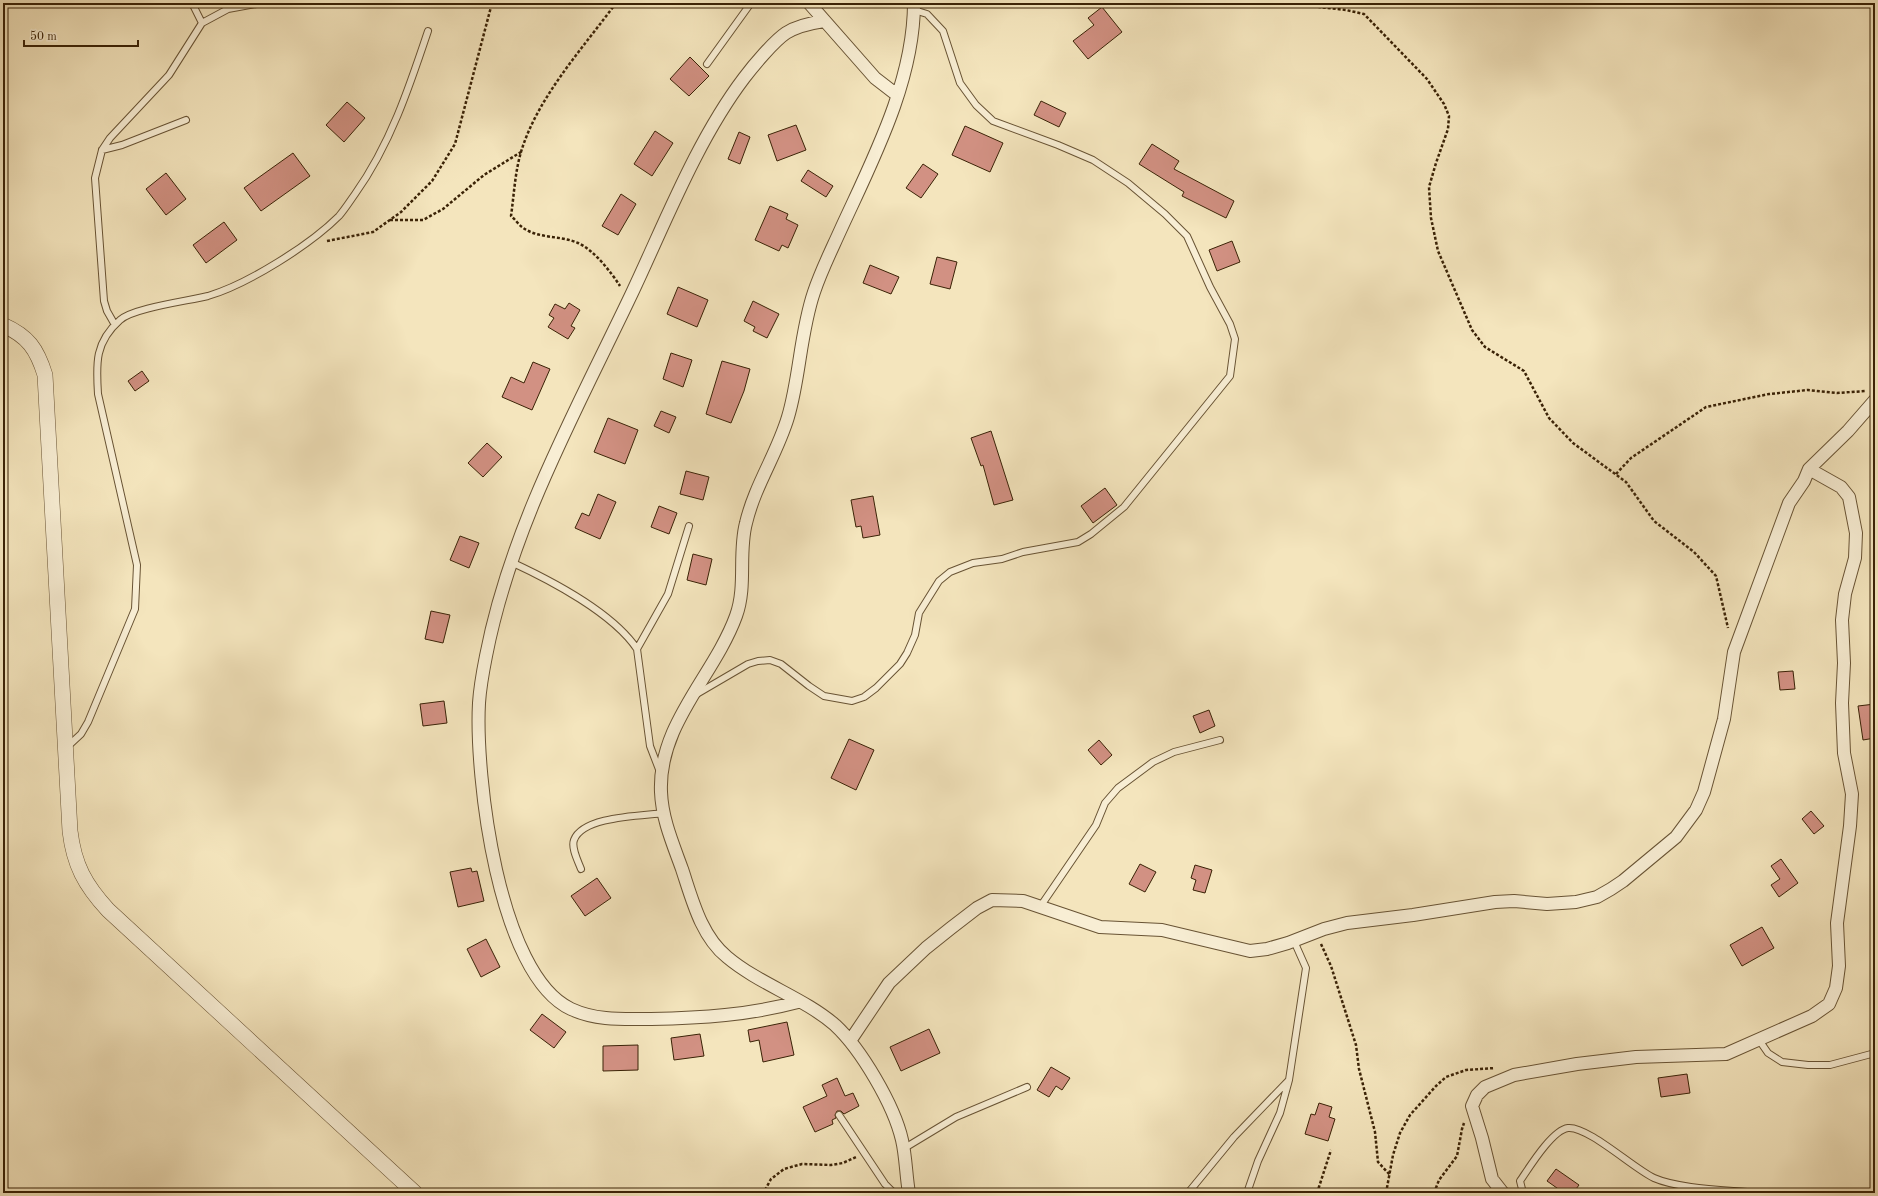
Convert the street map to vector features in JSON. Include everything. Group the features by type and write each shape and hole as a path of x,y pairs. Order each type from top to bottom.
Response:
{"street":[{"path":"809,3 875,78 897,95"},
{"path":"909,1193 904,1149 897,1124 885,1097 850,1041 820,1014 742,968 725,956 715,945 698,916 666,826 661,793 661,775 663,758 668,742 691,697 713,664 737,614 742,586 742,539 746,521 761,479 783,433 790,412 807,316 814,292 824,264 872,164 897,95 904,73 914,6"},
{"path":"798,1002 763,1011 702,1018 611,1019 588,1016 561,1003 553,996 534,971 518,942 493,861 480,751 479,702 485,658 495,614 521,531 557,450 690,169 720,114 745,77 786,33 805,25 824,21"},
{"path":"3,325 18,332 31,344 40,360 45,375 65,749 72,851 80,873 93,893 108,910 414,1193"},
{"path":"850,1041 889,983 926,948 977,908 992,900 1003,899 1023,901 1100,927 1162,930 1250,951 1267,949 1294,941 1315,932 1347,923 1413,915 1473,904 1514,901 1547,904 1576,902 1597,897 1617,885 1676,837 1689,821 1704,792 1724,719 1734,652 1789,503 1804,481 1809,469 1848,431 1871,395"},
{"path":"1503,1193 1492,1179 1472,1106 1477,1095 1485,1088 1514,1075 1577,1064 1636,1057 1726,1054 1812,1016 1829,1004 1836,988 1840,966 1837,922 1850,826 1852,794 1844,753 1842,703 1844,663 1842,620 1845,594 1854,558 1856,533 1849,497 1841,487 1809,469"}],"lane":[{"path":"192,3 202,23"},
{"path":"115,325 107,311 103,293 95,178 102,150 110,138 169,75 202,23 228,9 262,3"},
{"path":"707,64 751,3"},
{"path":"691,697 748,664 770,660 781,664 824,696 852,701 864,697 876,688 900,664 915,635 919,613 939,580 950,572 973,563 1002,559 1023,552 1078,542 1091,534 1124,507 1230,376 1235,339 1230,324 1210,287 1187,236 1165,214 1128,183 1093,160 1058,144 993,121 976,105 960,83 943,31 927,14 914,6"},
{"path":"65,749 81,734 88,722 135,609 137,565 98,394 98,358 104,337 121,319 133,313 209,296 245,280 303,246 339,215 367,177 386,143 401,108 428,31"},
{"path":"102,150 122,145 186,120"},
{"path":"637,648 668,594 689,526"},
{"path":"511,562 548,579 612,621 629,636 637,648 650,746 661,775"},
{"path":"1040,906 1096,825 1105,802 1118,788 1153,762 1174,752 1220,740"},
{"path":"581,870 574,848 574,840 580,832 602,821 664,813"},
{"path":"1247,1193 1258,1161 1280,1113 1290,1080 1306,968 1294,941"},
{"path":"1759,1040 1768,1053 1782,1062 1808,1066 1830,1065 1875,1053"},
{"path":"1188,1193 1234,1137 1290,1080"},
{"path":"904,1149 956,1117 1027,1087"},
{"path":"839,1115 885,1184 894,1193"},
{"path":"1523,1193 1520,1181 1530,1166 1560,1131 1569,1128 1583,1132 1654,1178 1672,1184 1756,1193"}],"path":[{"path":"326,242 373,232 401,212 432,181 455,144 492,3"},
{"path":"616,3 556,83 535,119 521,152 511,216 522,227 540,235 558,236 579,243 607,266 629,300"},
{"path":"1283,3 1346,10 1364,14 1427,79 1444,104 1449,116 1448,129 1429,187 1431,218 1438,251 1472,330 1485,347 1524,371 1549,418 1568,438 1626,482 1654,521 1694,552 1716,576 1728,629"},
{"path":"389,220 423,220 443,209 484,175 521,152"},
{"path":"1616,474 1631,458 1706,407 1769,394 1808,390 1871,395"},
{"path":"1315,932 1331,966 1356,1045 1359,1069 1375,1132 1378,1162 1390,1175"},
{"path":"1386,1193 1393,1155 1400,1133 1410,1115 1436,1086 1446,1077 1466,1070 1502,1068"},
{"path":"1434,1193 1439,1180 1457,1156 1462,1129 1472,1106"},
{"path":"1317,1193 1332,1150"},
{"path":"765,1190 771,1179 784,1169 802,1164 831,1165 843,1163 864,1153"}],"building":[{"path":"1102,7 1122,32 1088,59 1073,41 1094,25 1088,18"},
{"path":"690,57 709,76 689,96 670,79"},
{"path":"1041,101 1066,113 1059,127 1034,115"},
{"path":"347,102 365,118 344,142 326,125"},
{"path":"796,125 806,150 777,161 768,135"},
{"path":"965,126 1003,143 990,172 952,155"},
{"path":"655,131 673,143 652,176 634,164"},
{"path":"739,132 750,137 740,164 728,159"},
{"path":"1152,144 1179,161 1174,169 1234,201 1226,218 1182,196 1184,192 1139,164"},
{"path":"293,153 310,176 261,211 244,188"},
{"path":"923,164 938,174 921,198 906,188"},
{"path":"808,170 833,186 826,197 801,181"},
{"path":"166,173 186,199 166,215 146,189"},
{"path":"621,194 636,204 618,235 602,226"},
{"path":"770,206 788,214 786,219 798,225 788,248 782,245 779,251 755,240"},
{"path":"224,222 237,240 206,263 193,245"},
{"path":"1232,241 1240,262 1217,271 1209,250"},
{"path":"937,257 957,262 950,289 930,284"},
{"path":"870,265 899,277 891,294 863,283"},
{"path":"678,287 708,300 697,327 667,314"},
{"path":"753,301 779,314 767,338 753,331 755,327 744,321"},
{"path":"569,303 580,310 571,326 575,328 568,339 548,327 554,318 549,315 555,304 565,309"},
{"path":"671,353 692,360 683,387 663,379"},
{"path":"722,361 750,369 744,391 731,423 706,414"},
{"path":"533,362 550,369 532,410 502,397 511,377 524,383"},
{"path":"142,371 149,381 135,391 128,381"},
{"path":"661,411 676,417 669,433 654,426"},
{"path":"608,418 638,430 625,464 594,452"},
{"path":"991,431 1013,500 994,505 983,465 981,466 971,438"},
{"path":"487,443 502,457 483,477 468,463"},
{"path":"686,471 709,477 703,500 680,494"},
{"path":"1105,488 1117,505 1093,523 1081,506"},
{"path":"598,494 616,502 600,539 575,528 582,513 589,516"},
{"path":"873,496 880,535 863,538 861,526 856,527 851,500"},
{"path":"659,506 677,513 669,534 651,527"},
{"path":"460,536 479,543 469,568 450,560"},
{"path":"693,554 712,559 706,585 687,580"},
{"path":"431,611 450,615 443,643 425,639"},
{"path":"1793,671 1795,689 1780,690 1778,672"},
{"path":"444,701 447,723 423,726 420,704"},
{"path":"1875,704 1875,738 1863,740 1858,706"},
{"path":"1209,710 1215,726 1200,733 1193,716"},
{"path":"849,739 874,750 856,790 831,778"},
{"path":"1099,740 1112,755 1101,765 1088,750"},
{"path":"1811,811 1824,826 1814,834 1802,819"},
{"path":"1781,859 1798,883 1779,897 1771,885 1780,879 1771,866"},
{"path":"1140,864 1156,872 1145,892 1129,884"},
{"path":"1195,865 1212,870 1205,893 1193,890 1196,880 1191,878"},
{"path":"471,868 472,872 477,871 484,901 458,907 450,872"},
{"path":"597,878 611,898 585,916 571,896"},
{"path":"1762,927 1774,948 1742,966 1730,945"},
{"path":"486,939 500,967 481,977 467,949"},
{"path":"542,1014 566,1032 554,1048 530,1030"},
{"path":"787,1022 794,1055 763,1062 759,1040 750,1042 748,1030"},
{"path":"929,1029 940,1053 901,1071 890,1047"},
{"path":"700,1034 704,1056 674,1060 671,1038"},
{"path":"638,1045 638,1070 603,1071 603,1046"},
{"path":"1051,1067 1070,1078 1062,1090 1056,1086 1049,1097 1037,1090"},
{"path":"1687,1074 1690,1093 1661,1097 1658,1078"},
{"path":"837,1078 845,1096 853,1093 859,1106 844,1114 841,1111 837,1111 835,1115 836,1118 832,1120 833,1124 815,1132 803,1107 827,1096 822,1085"},
{"path":"1319,1103 1332,1107 1329,1117 1335,1119 1328,1141 1305,1134 1311,1114 1315,1115"},
{"path":"1556,1169 1579,1185 1573,1193 1564,1193 1547,1181"}]}
